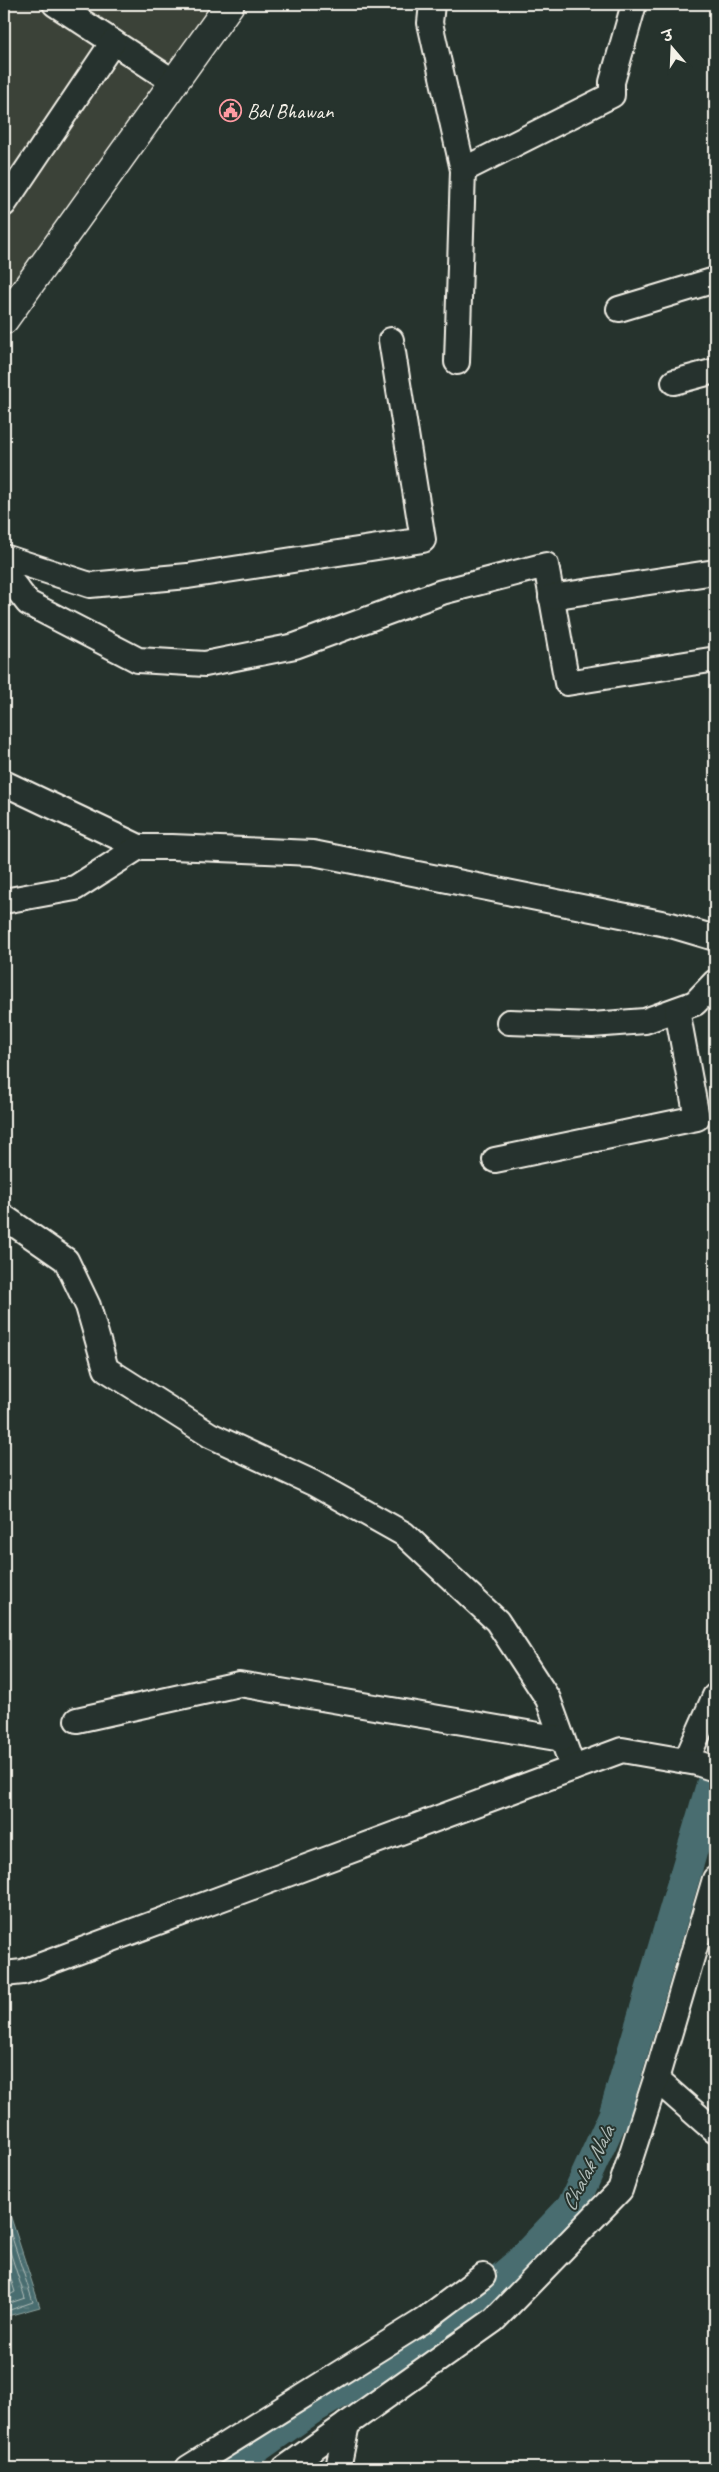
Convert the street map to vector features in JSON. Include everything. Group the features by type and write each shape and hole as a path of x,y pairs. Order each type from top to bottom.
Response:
{"main road":[{"path":"4,320 230,4"}],"street":[{"path":"55,4 174,82"},
{"path":"432,4 430,23 463,170 458,362"},
{"path":"463,170 612,95 612,82 634,4"},
{"path":"4,204 114,42"},
{"path":"618,309 715,280"},
{"path":"4,557 90,585 188,576 423,540 391,340"},
{"path":"674,382 715,371"},
{"path":"4,572 28,603 138,660 205,664 295,646 442,592 546,565 567,684 710,660"},
{"path":"552,597 715,572"},
{"path":"4,783 139,846 313,853 671,926 715,938"},
{"path":"4,900 75,888 139,846"},
{"path":"509,1022 610,1024 645,1022 694,1004 715,982"},
{"path":"495,1160 697,1118 677,1010"},
{"path":"4,1218 66,1260 88,1306 106,1369 210,1435 313,1483 404,1534 497,1621 548,1699 573,1768"},
{"path":"77,1720 239,1684 562,1739"},
{"path":"4,1974 22,1972 622,1750 699,1765 715,1696"},
{"path":"285,2468 494,2320 620,2190 656,2079 715,1879"},
{"path":"656,2079 715,2131"},
{"path":"188,2468 423,2321 484,2276"},
{"path":"338,2468 347,2424"}],"shaded area":[{"path":"4,4 214,4 4,293"}],"water":[{"path":"4,2196 40,2307 4,2317"}],"waterway":[{"name":"Chalak Nala","path":"228,2468 310,2410 428,2341 519,2263 572,2207 614,2115 715,1773"}],"place":[{"name":"Bal Bhawan","path":"231,111"}]}
